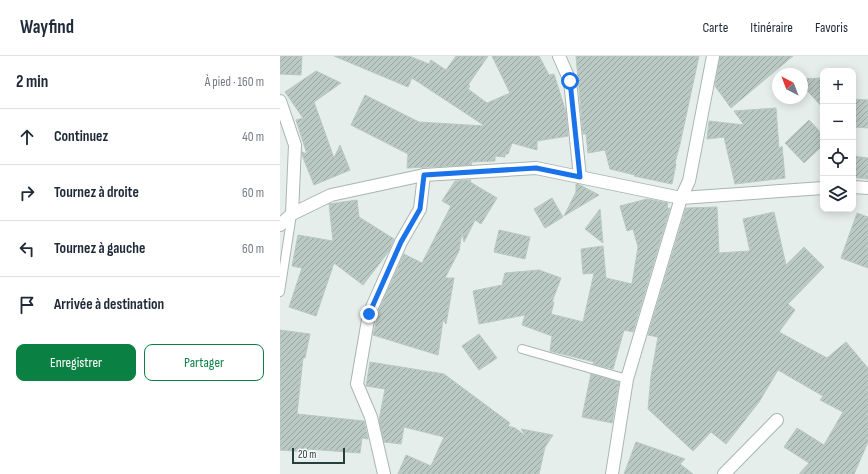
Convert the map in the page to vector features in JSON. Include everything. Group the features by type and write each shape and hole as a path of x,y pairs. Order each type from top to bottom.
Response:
{"street":[{"path":"559,56 570,81 580,177"},
{"path":"612,474 627,379 681,198 689,181 713,56"},
{"path":"280,101 295,144 292,214"},
{"path":"280,225 292,214 332,195 424,175 536,168 681,198 820,188"},
{"path":"384,474 371,417 357,384 369,314 401,242 420,209 424,175"},
{"path":"856,188 868,188"},
{"path":"724,474 777,420"}],"lane":[{"path":"280,292 292,214"},
{"path":"522,349 627,379"}],"building":[{"path":"280,56 302,56 301,75 280,74"},
{"path":"334,56 409,56 429,64 431,60 446,70 456,56 488,56 468,85 470,86 468,89 487,103 510,93 492,56 539,56 549,75 554,74 566,112 568,136 537,141 537,150 512,143 508,154 505,154 505,157 495,156 495,161 472,162 471,165 407,168 408,154 351,125 365,95 419,122 485,126 412,78 408,87"},
{"path":"576,56 699,56 675,163 672,184 610,169 605,150 588,153 586,134 583,134"},
{"path":"720,56 793,56 779,68 772,68 772,74 731,108 715,86"},
{"path":"316,71 341,83 314,102 334,158 340,145 350,170 314,185 302,155 302,152 307,154 296,120 303,118 285,92"},
{"path":"820,78 820,105 808,92 808,79"},
{"path":"856,99 868,100 868,128 856,127"},
{"path":"776,108 779,149 782,146 785,178 735,184 724,137 707,139 709,121 744,125 734,111"},
{"path":"809,120 820,132 820,148 804,163 785,143"},
{"path":"856,156 868,158 868,179 856,177"},
{"path":"471,180 470,182 497,198 481,224 475,220 464,242 462,232 459,251 445,278 454,278 446,324 443,320 438,355 373,335 380,307 404,254 422,263 451,206 442,201 455,181"},
{"path":"576,184 599,195 564,216 576,192"},
{"path":"552,198 563,217 545,228 534,209"},
{"path":"647,199 668,203 667,208 670,208 633,332 624,330 613,369 593,364 594,362 550,351 552,336 522,325 525,315 479,324 473,291 502,285 505,273 539,270 561,278 552,302 554,302 551,314 583,322 594,273 583,274 581,249 603,246 606,278 632,284 638,247 633,229 627,231 620,206"},
{"path":"357,200 359,217 394,239 389,251 363,285 334,263 316,316 289,307 302,268 292,266 298,235 333,241 329,204"},
{"path":"717,207 719,253 750,251 743,219 774,212 786,265 804,247 824,267 788,304 795,310 779,332 827,358 846,342 868,368 868,442 854,474 799,474 809,463 784,447 797,428 824,445 843,412 820,400 823,396 778,370 759,402 726,444 711,432 693,451 648,409 651,376 658,337 648,335 686,208"},
{"path":"600,209 603,243 585,229"},
{"path":"857,213 868,217 868,268 841,258"},
{"path":"499,230 530,237 525,259 494,252"},
{"path":"280,330 310,334 305,358 303,358 297,414 364,421 368,439 362,438 360,453 308,449 308,452 280,450"},
{"path":"479,334 497,358 479,370 462,346"},
{"path":"370,362 444,374 510,423 508,426 515,428 526,436 521,429 553,435 545,447 539,474 398,474 406,455 431,466 444,437 404,427 401,444 384,442 379,420 385,389 366,386"},
{"path":"591,374 619,382 612,423 582,417"},
{"path":"636,442 685,459 680,464 693,474 624,474"}],"route":[{"path":"369,314 401,242 420,209 424,175 536,168 580,177 570,81"}]}
